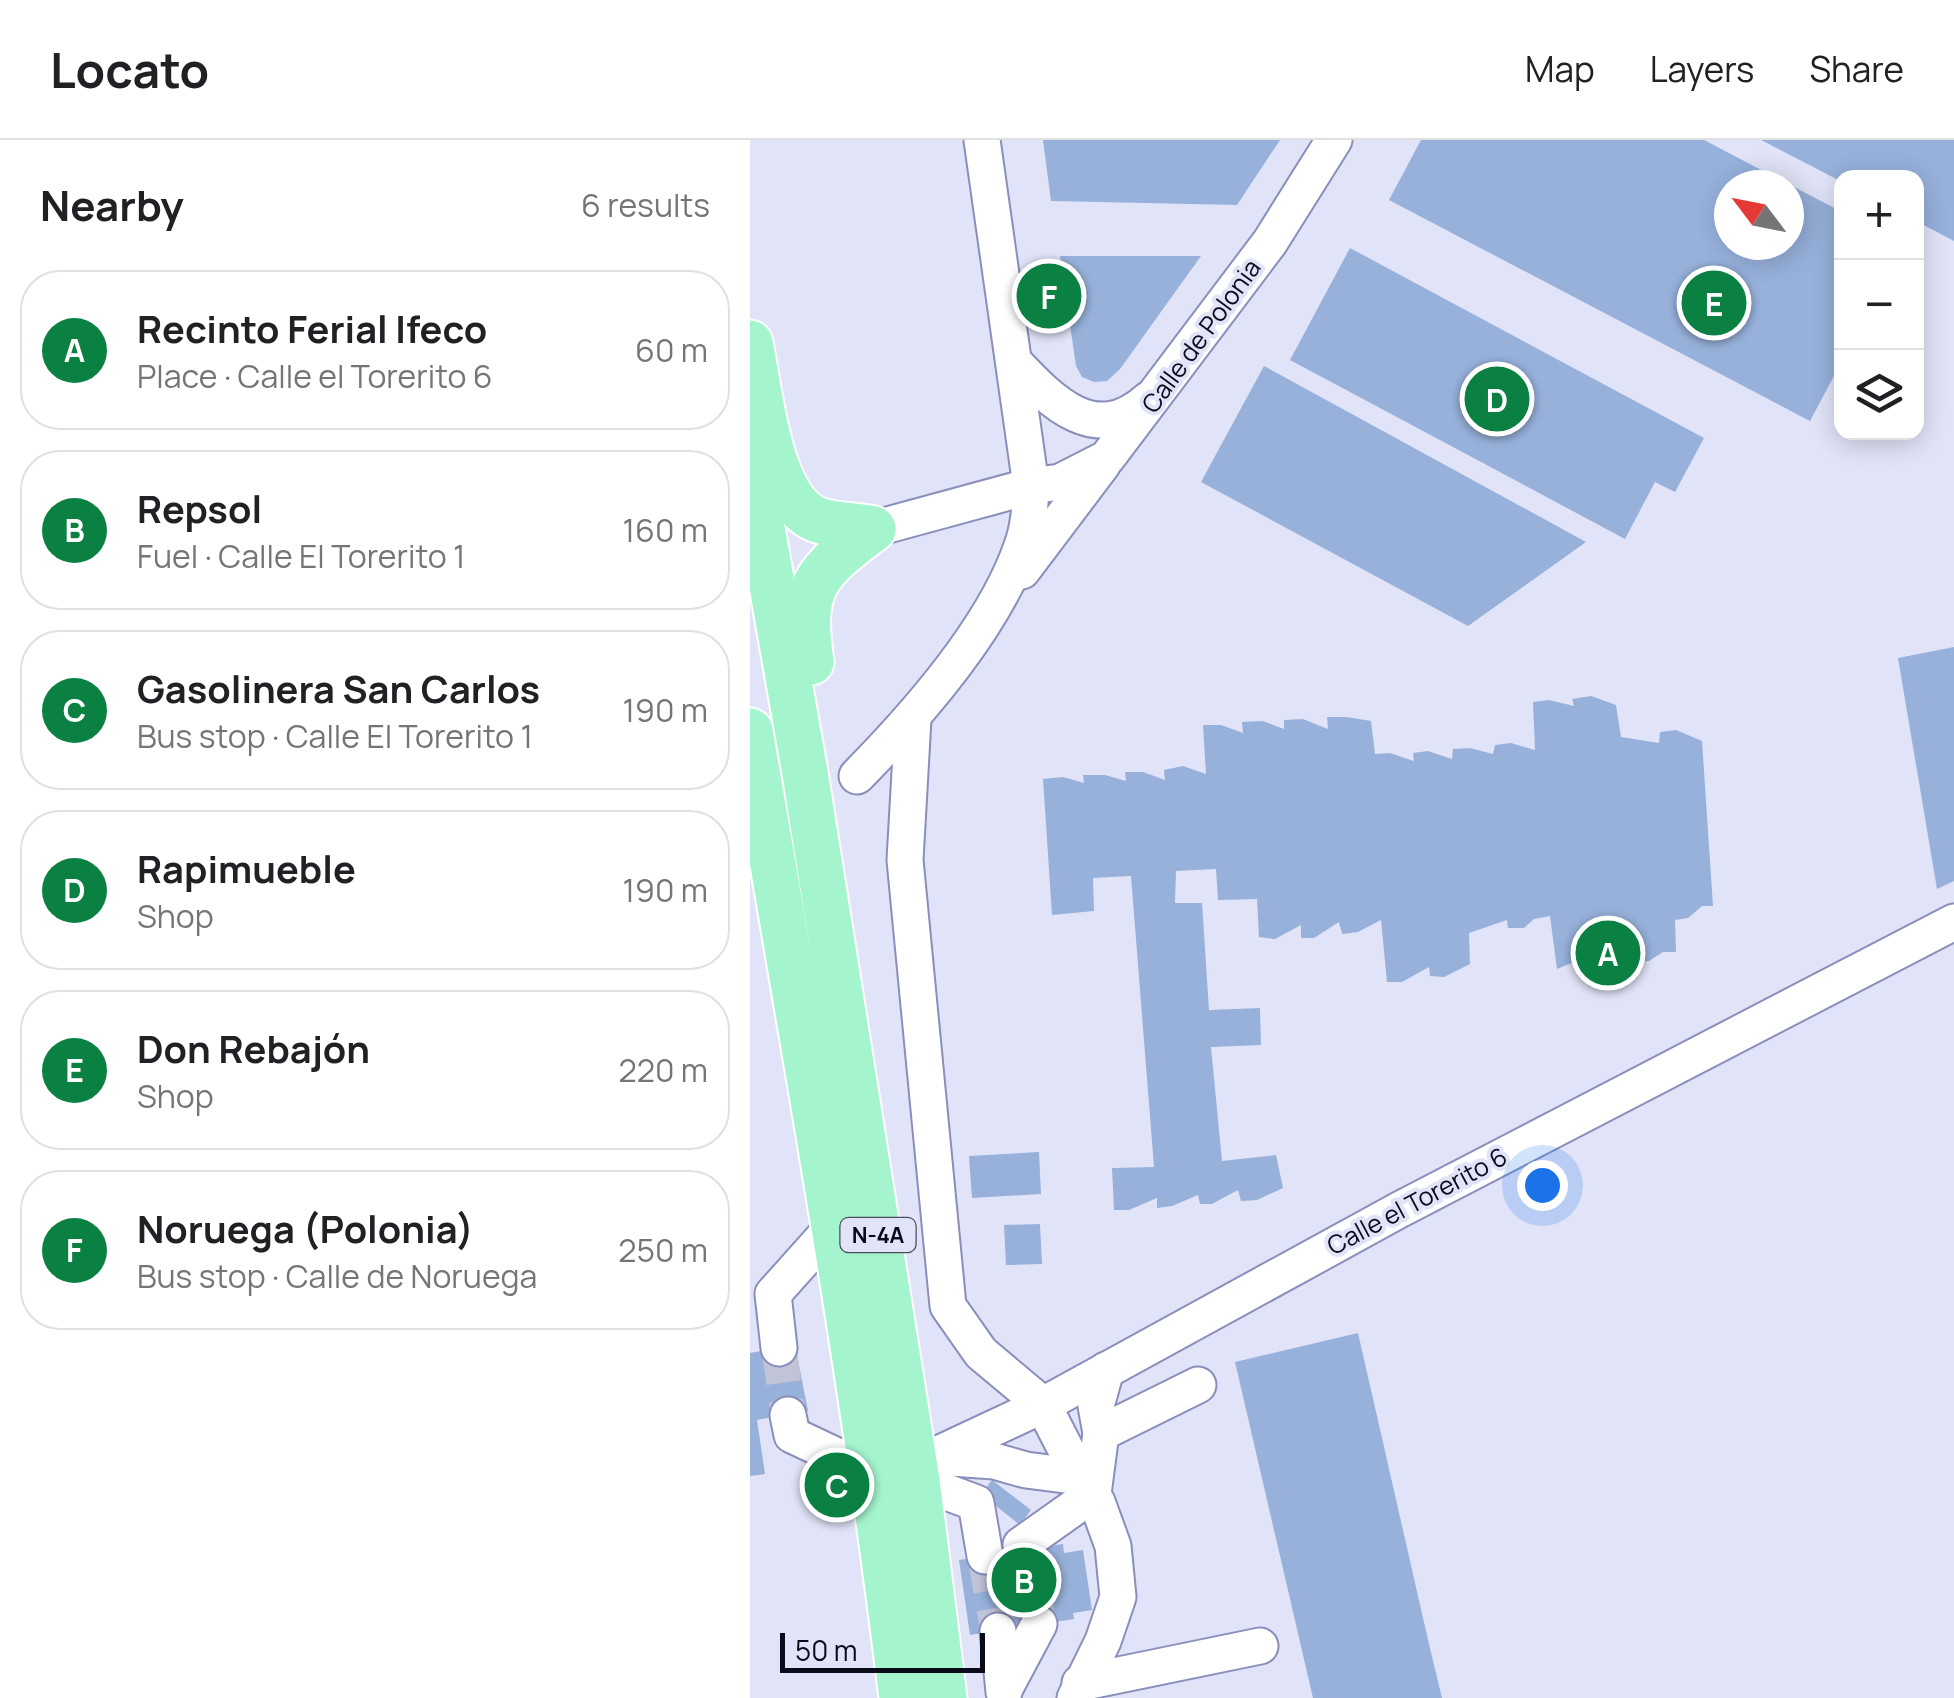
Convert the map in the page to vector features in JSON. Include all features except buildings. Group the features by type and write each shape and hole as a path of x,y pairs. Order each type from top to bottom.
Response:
{"main road":[{"path":"750,342 774,461 784,488 798,508 816,520 873,529"},
{"name":"N-4A","path":"750,460 805,773 944,1698"},
{"path":"805,773 816,699 806,623 808,599 818,578 838,554 873,529"},
{"name":"N-4A","path":"750,732 833,1226 909,1467 896,1688"}],"street":[{"path":"982,140 1031,486 1023,544 985,620"},
{"name":"Calle de Polonia","path":"873,529 1031,486 1060,482 1107,458 1270,242 1334,140"},
{"path":"1014,363 1060,407 1082,418 1106,420 1121,416 1138,409 1163,388"},
{"path":"857,776 914,719 1107,458"},
{"path":"914,719 905,860 948,1306 982,1353 1043,1404 1113,1546 1118,1597 1103,1642 1078,1691"},
{"name":"Calle el Torerito 6","path":"909,1467 1043,1404 1484,1165 1954,922"},
{"path":"778,1348 772,1294 833,1226"},
{"path":"788,1415 792,1435 909,1467 976,1503 1023,1548 1086,1486 1101,1433 1096,1406 1106,1370"},
{"path":"1101,1433 1198,1386"},
{"path":"909,1467 994,1461 1086,1486"},
{"path":"976,1503 985,1556"},
{"path":"1005,1692 1039,1624"},
{"path":"998,1631 1005,1692"},
{"path":"1078,1691 1260,1646"}],"tunnel":[{"path":"779,1348 788,1415"},
{"path":"1025,1550 1039,1624"},
{"path":"985,1556 998,1631"}],"place":[{"name":"Noruega (Polonia)","path":"1049,296"},
{"name":"Don Rebajón","path":"1714,303"},
{"name":"Rapimueble","path":"1497,399"},
{"name":"Recinto Ferial Ifeco","path":"1608,953"},
{"name":"Gasolinera San Carlos","path":"837,1485"},
{"name":"Repsol","path":"1024,1580"}]}
